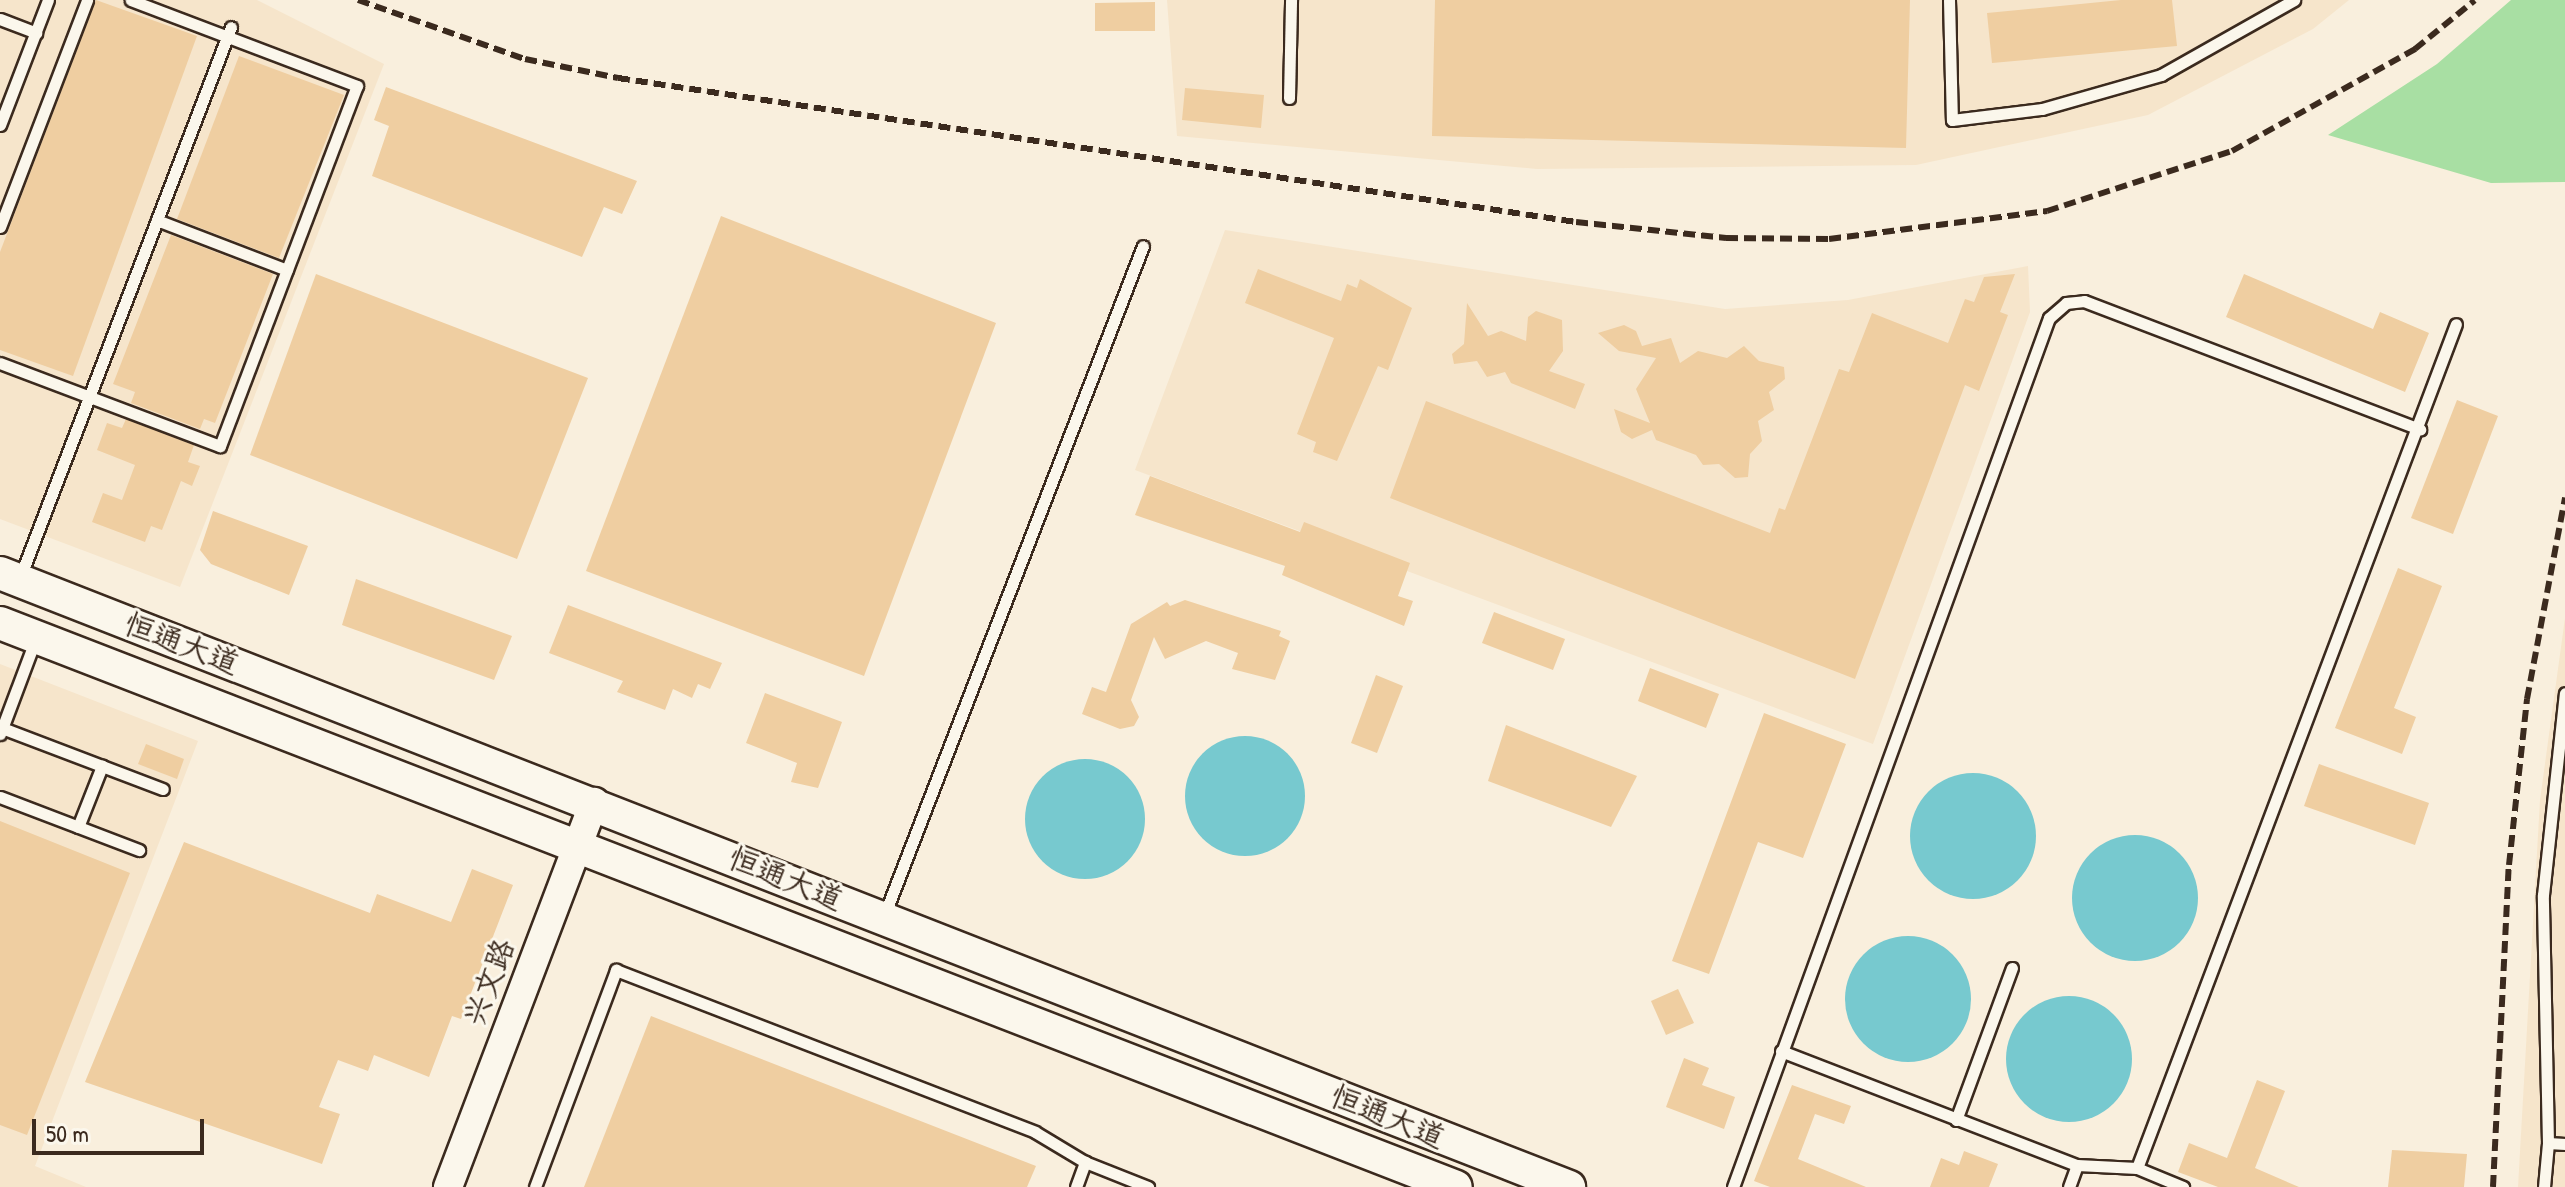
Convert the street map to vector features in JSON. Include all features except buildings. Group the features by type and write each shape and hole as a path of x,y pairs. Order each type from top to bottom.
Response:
{"main road":[{"name":"恒通大道","path":"9,577 594,802 1569,1187"},
{"name":"恒通大道","path":"0,623 1456,1187"}],"street":[{"name":"兴文路","path":"448,1187 594,802"}],"lane":[{"path":"0,125 48,0"},
{"path":"0,227 87,0"},
{"path":"0,363 220,446 357,86 229,32 131,0"},
{"path":"1289,98 1291,0"},
{"path":"1949,0 1952,120 2042,109 2161,75 2294,0"},
{"path":"0,19 36,33"},
{"path":"9,577 89,396 229,32"},
{"path":"157,220 287,270"},
{"path":"884,917 1143,246"},
{"path":"1733,1187 2049,318 2066,303 2084,301 2420,429"},
{"path":"2137,1168 2420,429 2456,324"},
{"path":"37,638 1,731 163,789"},
{"path":"2544,1187 2548,1143 2543,895 2565,693"},
{"path":"78,827 102,766"},
{"path":"0,797 139,850"},
{"path":"1956,1120 2012,968"},
{"path":"535,1187 616,970 1035,1132 1085,1162 1148,1187"},
{"path":"1781,1051 2077,1165 2137,1168 2183,1187"},
{"path":"2548,1143 2565,1144"},
{"path":"1076,1187 1085,1162"},
{"path":"2069,1187 2077,1165"}],"shaded area":[{"path":"0,0 257,0 384,64 180,587 0,519"},
{"path":"1167,0 2349,0 2313,29 2148,115 1916,165 1537,169 1177,136"},
{"path":"1225,230 1725,309 1848,300 2028,266 2030,312 1873,744 1135,470"},
{"path":"2565,618 2565,1187 2518,1187 2540,800"},
{"path":"0,664 198,741 35,1166 86,1187 0,1187"}],"green space":[{"path":"2511,0 2565,0 2565,182 2491,183 2328,135 2437,64"}],"water":[{"path":"1245,736 1268,741 1287,754 1300,773 1305,796 1300,819 1287,838 1268,851 1245,856 1222,851 1203,838 1190,819 1185,796 1190,773 1203,754 1222,741"},
{"path":"1085,759 1108,764 1127,777 1140,796 1145,819 1140,842 1127,861 1108,874 1085,879 1062,874 1043,861 1030,842 1025,819 1030,796 1043,777 1062,764"},
{"path":"1973,773 1997,777 2018,791 2032,812 2036,836 2032,860 2018,881 1997,895 1973,899 1949,895 1928,881 1914,860 1910,836 1914,812 1928,791 1949,777"},
{"path":"2135,835 2159,839 2180,853 2194,874 2198,898 2194,922 2180,943 2159,957 2135,961 2111,957 2090,943 2076,922 2072,898 2076,874 2090,853 2111,839"},
{"path":"1908,936 1932,940 1953,954 1967,975 1971,999 1967,1023 1953,1044 1932,1058 1908,1062 1884,1058 1863,1044 1849,1023 1845,999 1849,975 1863,954 1884,940"},
{"path":"2069,996 2093,1000 2114,1014 2128,1035 2132,1059 2128,1083 2114,1104 2093,1118 2069,1122 2045,1118 2024,1104 2010,1083 2006,1059 2010,1035 2024,1014 2045,1000"}],"railway":[{"path":"358,0 525,59 618,78 1576,222 1726,238 1829,239 2047,211 2232,151 2415,49 2475,0"},
{"path":"2493,1187 2509,865 2527,699 2565,498"}]}
